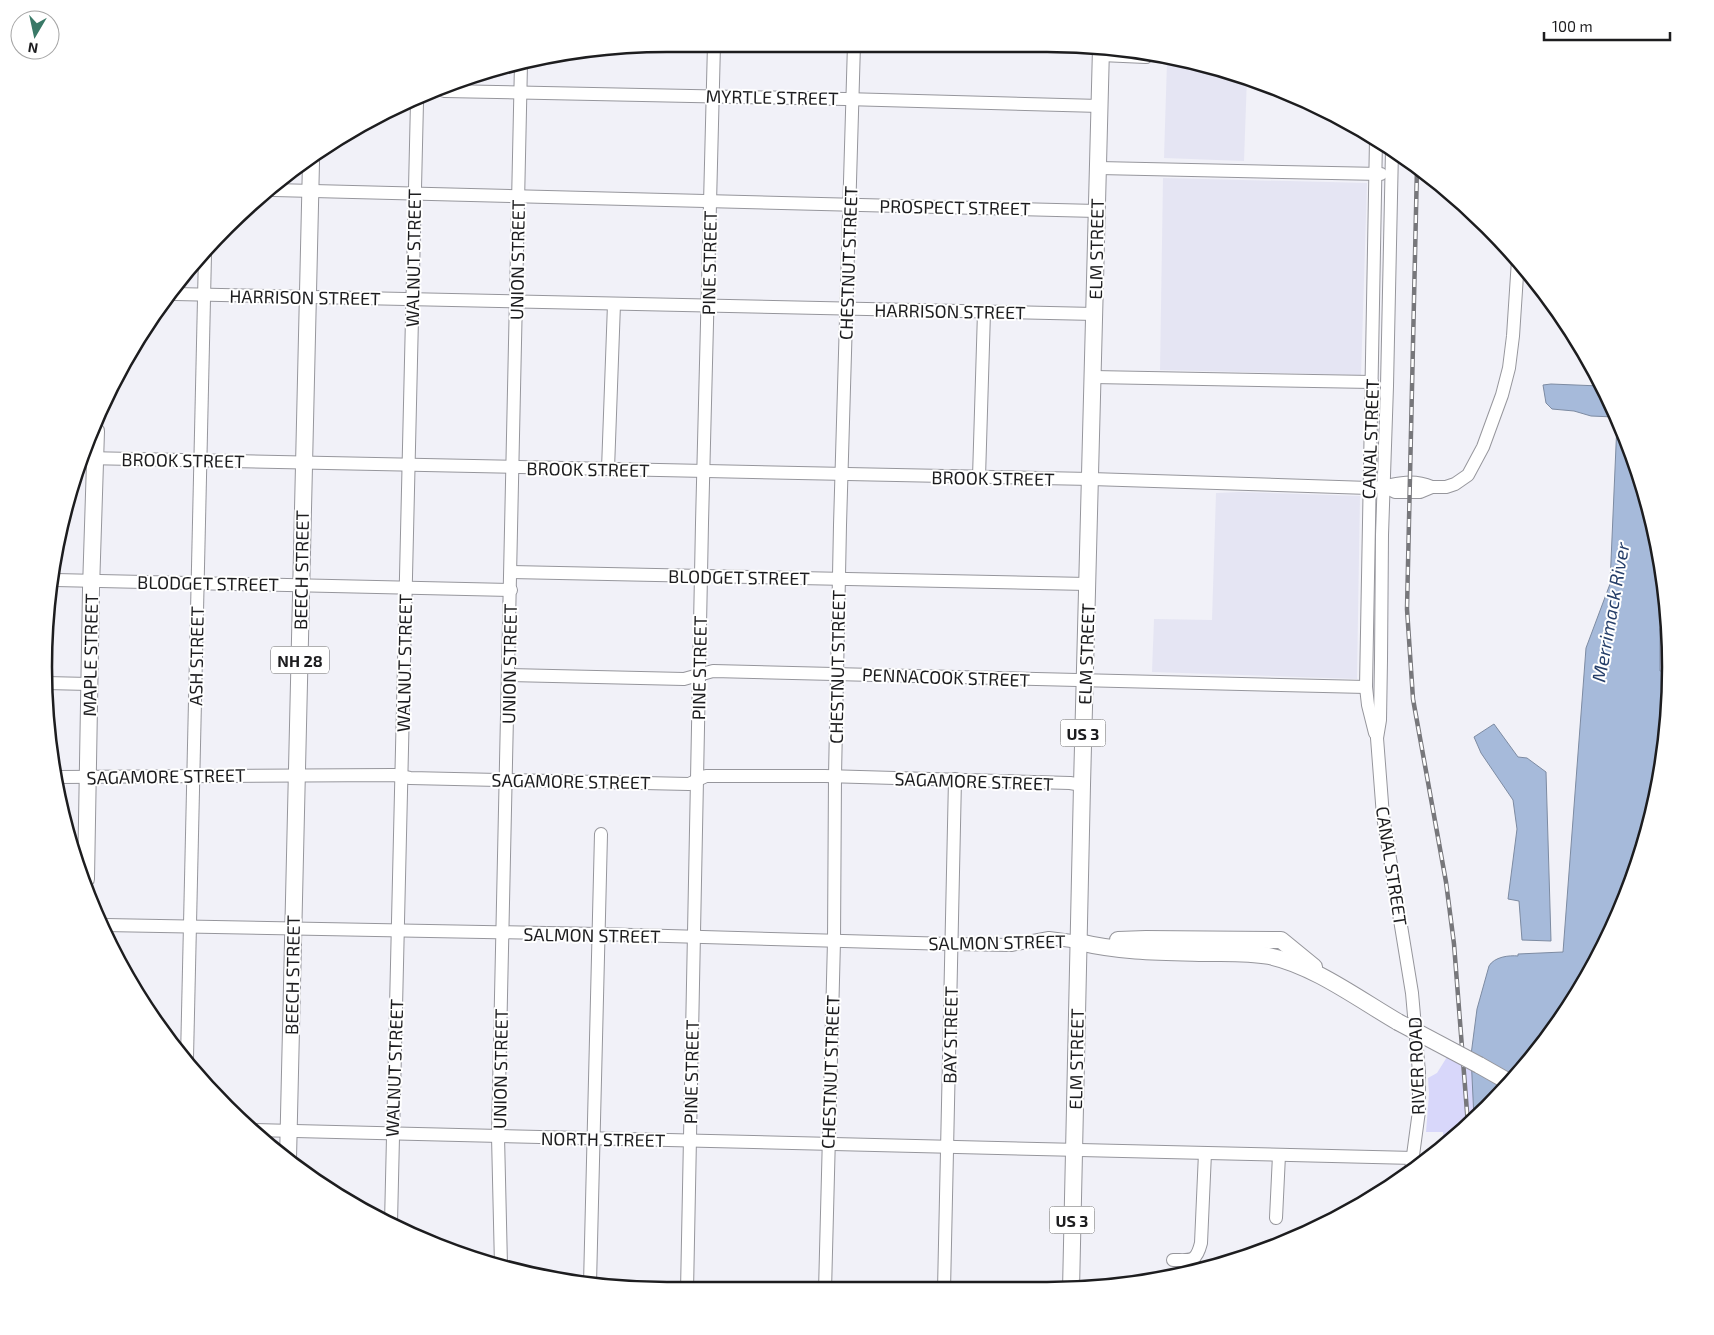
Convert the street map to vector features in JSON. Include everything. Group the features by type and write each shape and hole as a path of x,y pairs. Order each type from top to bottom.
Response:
{"main road":[{"name":"ELM STREET","path":"1071,1281 1101,55"},
{"name":"BEECH STREET","path":"288,1151 310,168"},
{"name":"MAPLE STREET","path":"86,868 91,581 90,458"},
{"path":"1079,942 1111,949 1243,953 1270,956 1298,965 1503,1079"}],"street":[{"name":"PINE STREET","path":"687,1282 693,937 714,52"},
{"name":"CHESTNUT STREET","path":"825,1282 834,941 839,579 854,52"},
{"name":"UNION STREET","path":"501,1260 498,1136 521,70"},
{"name":"MYRTLE STREET","path":"453,91 1100,106"},
{"name":"WALNUT STREET","path":"391,1217 417,106"},
{"name":"CANAL STREET","path":"1376,148 1366,687 1368,705 1377,738 1383,816 1412,993"},
{"name":"CANAL STREET","path":"1377,738 1380,720 1383,583 1382,535 1392,159"},
{"path":"1098,168 1392,174"},
{"name":"PROSPECT STREET","path":"280,190 1097,211"},
{"name":"ASH STREET","path":"187,1051 205,262"},
{"name":"BROOK STREET","path":"90,458 979,477 1369,488 1384,487 1396,482 1420,482 1432,488 1446,487 1455,484 1468,475 1483,447 1495,418 1509,368 1516,307 1517,273"},
{"name":"HARRISON STREET","path":"179,294 1095,314"},
{"path":"608,469 614,304"},
{"path":"979,477 984,312"},
{"path":"1093,377 1372,382"},
{"name":"BLODGET STREET","path":"511,572 1088,584"},
{"name":"BLODGET STREET","path":"59,580 511,590"},
{"name":"PENNACOOK STREET","path":"509,675 684,679 713,671 1366,687"},
{"path":"53,683 89,684"},
{"name":"SAGAMORE STREET","path":"62,777 394,775 506,780 689,784 706,776 835,776 1070,783 1082,785"},
{"name":"BAY STREET","path":"944,1282 955,780"},
{"path":"590,1277 601,834"},
{"name":"SALMON STREET","path":"109,925 598,934 951,944 1011,945 1049,938 1079,942"},
{"name":"RIVER ROAD","path":"1412,993 1420,1092 1412,1161"},
{"name":"NORTH STREET","path":"262,1130 1279,1154 1409,1164"},
{"path":"1173,1260 1194,1259 1199,1251 1201,1243 1205,1153"},
{"path":"1276,1218 1279,1154"}],"shaded area":[{"path":"1167,64 1206,73 1247,86 1244,161 1164,158"},
{"path":"1163,178 1367,183 1361,375 1160,370"},
{"path":"1216,493 1360,496 1357,679 1152,672 1154,619 1212,620"},
{"path":"1660,629 1662,668 1662,671 1660,671"},
{"path":"1447,1057 1472,1071 1474,1109 1443,1137 1443,1132 1426,1132 1429,1094 1428,1078 1437,1073"}],"water":[{"path":"1543,385 1593,386 1608,417 1591,416 1574,411 1552,409 1546,403"},
{"name":"Merrimack River","path":"1616,436 1641,508 1650,548 1660,627 1660,671 1662,671 1660,708 1650,787 1641,827 1615,903 1579,975 1558,1009 1534,1042 1509,1073 1474,1109 1471,1055 1477,1009 1489,966 1494,961 1506,956 1563,952 1586,648 1610,584"},
{"path":"1494,724 1518,757 1527,758 1546,772 1551,941 1522,940 1519,901 1508,899 1517,829 1513,800 1481,753 1474,737"}],"railway":[{"path":"1417,177 1407,609 1413,699 1446,882 1454,944 1467,1115"}]}
